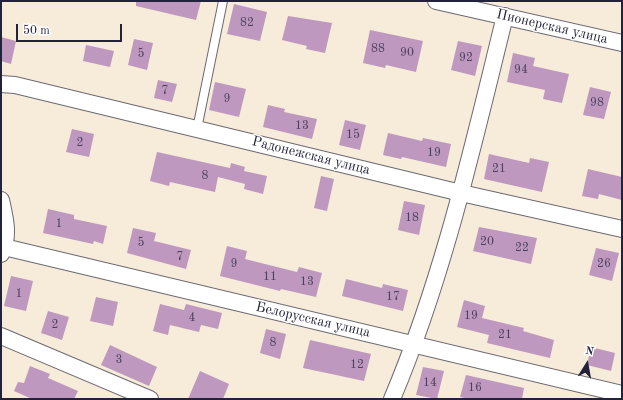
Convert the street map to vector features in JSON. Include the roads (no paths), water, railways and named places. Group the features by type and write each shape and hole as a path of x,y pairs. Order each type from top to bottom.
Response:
{"street":[{"name":"Пионерская улица","path":"436,1 622,43"},
{"path":"392,399 415,345 461,193 505,16"},
{"name":"Радонежская улица","path":"1,84 15,84 461,193 622,229"},
{"path":"1,200 6,223 3,251"},
{"name":"Белорусская улица","path":"3,251 622,394"},
{"path":"1,336 150,399"}],"lane":[{"path":"197,129 223,1"}]}
